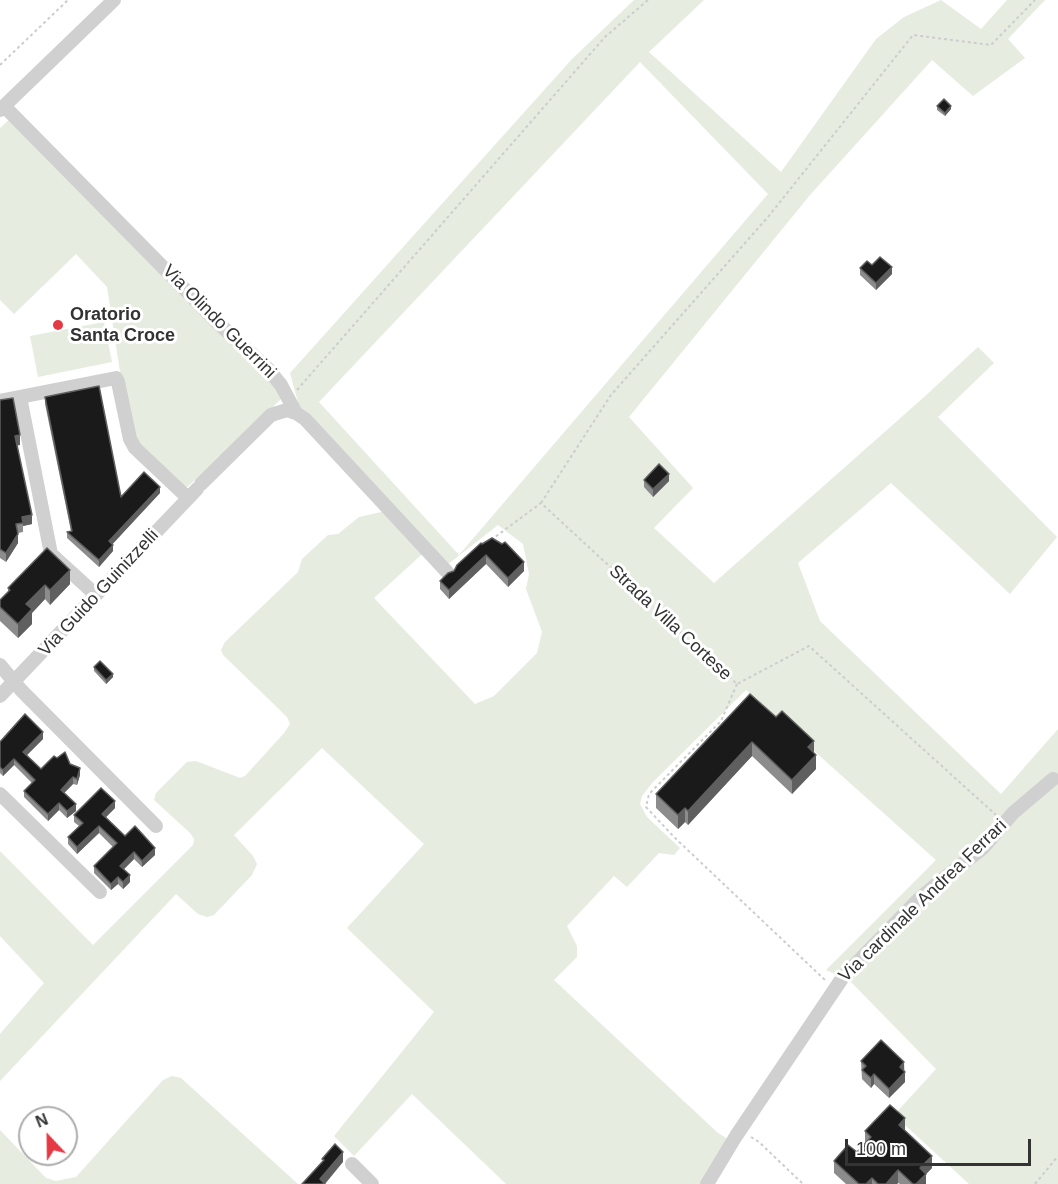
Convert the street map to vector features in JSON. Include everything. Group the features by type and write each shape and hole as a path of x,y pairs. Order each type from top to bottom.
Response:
{"street":[{"path":"2,108 114,0"},
{"name":"Via Olindo Guerrini","path":"2,108 217,322 268,369 281,385 296,413 448,573"},
{"path":"0,401 115,378 118,381 130,439 135,448 195,490"},
{"path":"20,397 51,554 96,595"},
{"name":"Via Guido Guinizzelli","path":"0,696 195,490 271,415 287,410 296,413"},
{"path":"0,665 156,826"},
{"name":"Via cardinale Andrea Ferrari","path":"707,1184 736,1136 847,972 920,899 983,848 1019,807 1053,779"},
{"path":"0,794 100,892"},
{"path":"352,1164 372,1184"}],"path":[{"path":"0,65 68,0"},
{"path":"288,400 605,37 648,0"},
{"path":"484,544 541,503 611,395 768,217 913,35 991,45 1035,0"},
{"name":"Strada Villa Cortese","path":"541,503 736,684 809,646 1005,823"},
{"path":"736,684 721,721 649,794 646,807 674,837 834,989"},
{"path":"736,1136 755,1139 803,1184"},
{"path":"1035,1184 1058,1156"}],"shaded area":[{"path":"634,0 704,0 649,52 781,172 876,39 904,17 941,0 981,29 1007,0 1045,0 1008,39 1025,58 973,96 932,60 810,195 629,417 693,488 654,528 714,583 978,347 994,363 938,417 1057,537 1010,594 891,483 798,563 820,621 1001,794 1058,729 1058,1184 969,1184 894,1115 936,1069 850,981 826,970 936,860 746,690 653,782 642,796 640,804 647,817 680,848 674,855 659,853 627,887 614,876 567,926 577,946 577,957 554,980 726,1138 727,1143 703,1184 506,1184 412,1094 354,1156 334,1136 434,1012 347,928 424,844 322,748 234,835 253,856 257,864 252,875 214,915 207,917 198,914 176,894 0,1081 0,1034 44,983 0,936 0,851 93,945 193,845 194,839 190,833 154,800 156,793 187,762 196,761 240,778 245,776 284,733 290,724 287,717 223,655 221,650 225,642 298,572 302,559 328,535 338,534 359,517 390,510 299,406 290,373 572,59","holes":["640,62 768,194 459,555 319,402","498,525 523,544 529,574 526,589 542,632 537,653 494,696 475,704 374,598 430,547 447,565"]},
{"path":"12,117 273,379 283,397 199,480 195,480 187,487 180,486 133,441 129,430 107,287 76,254 14,314 0,300 0,128"},
{"path":"104,322 112,362 38,377 30,336"},
{"path":"172,1076 181,1078 298,1184 0,1184 0,1130 18,1149 18,1166 34,1166 46,1178 56,1181 76,1177 163,1080"}],"building":[{"path":"944,99 951,106 945,113 937,106"},
{"path":"880,257 892,267 876,283 860,268 867,261 872,265"},
{"path":"99,386 121,497 144,472 160,487 109,541 113,545 99,560 67,532 72,531 45,397"},
{"path":"13,398 20,435 15,436 32,515 22,517 23,523 16,524 18,534 6,553 0,549 0,400"},
{"path":"659,464 669,474 653,489 644,480"},
{"path":"492,538 502,544 505,542 524,562 508,578 486,555 449,590 440,581 448,573 454,571 457,565 481,543"},
{"path":"47,548 70,570 50,590 45,585 26,604 32,609 18,624 0,607 0,600 10,590 8,588"},
{"path":"100,661 113,674 106,680 94,667"},
{"path":"750,694 776,717 782,711 814,741 808,747 816,755 792,780 752,742 688,811 685,808 678,815 656,794"},
{"path":"25,714 43,732 23,752 41,769 54,756 57,758 65,752 70,764 80,768 77,779 73,777 61,790 76,804 67,811 59,803 48,814 24,791 35,780 14,759 3,770 0,767 0,742"},
{"path":"101,788 115,801 102,814 125,836 135,826 155,848 142,861 134,852 120,866 130,875 123,882 118,877 111,884 94,866 117,843 99,826 77,847 68,837 83,823 74,815"},
{"path":"881,1040 904,1062 900,1067 905,1072 889,1089 874,1074 871,1078 862,1070 866,1066 861,1061"},
{"path":"890,1105 905,1118 899,1125 932,1156 920,1168 926,1174 916,1184 913,1184 898,1170 886,1184 878,1184 872,1178 866,1184 859,1184 834,1161 848,1145 857,1152 871,1137 865,1131"},
{"path":"335,1144 343,1152 320,1179 325,1184 302,1184 324,1160 322,1159"}],"place":[{"name":"Oratorio Santa Croce","path":"58,325"}]}
